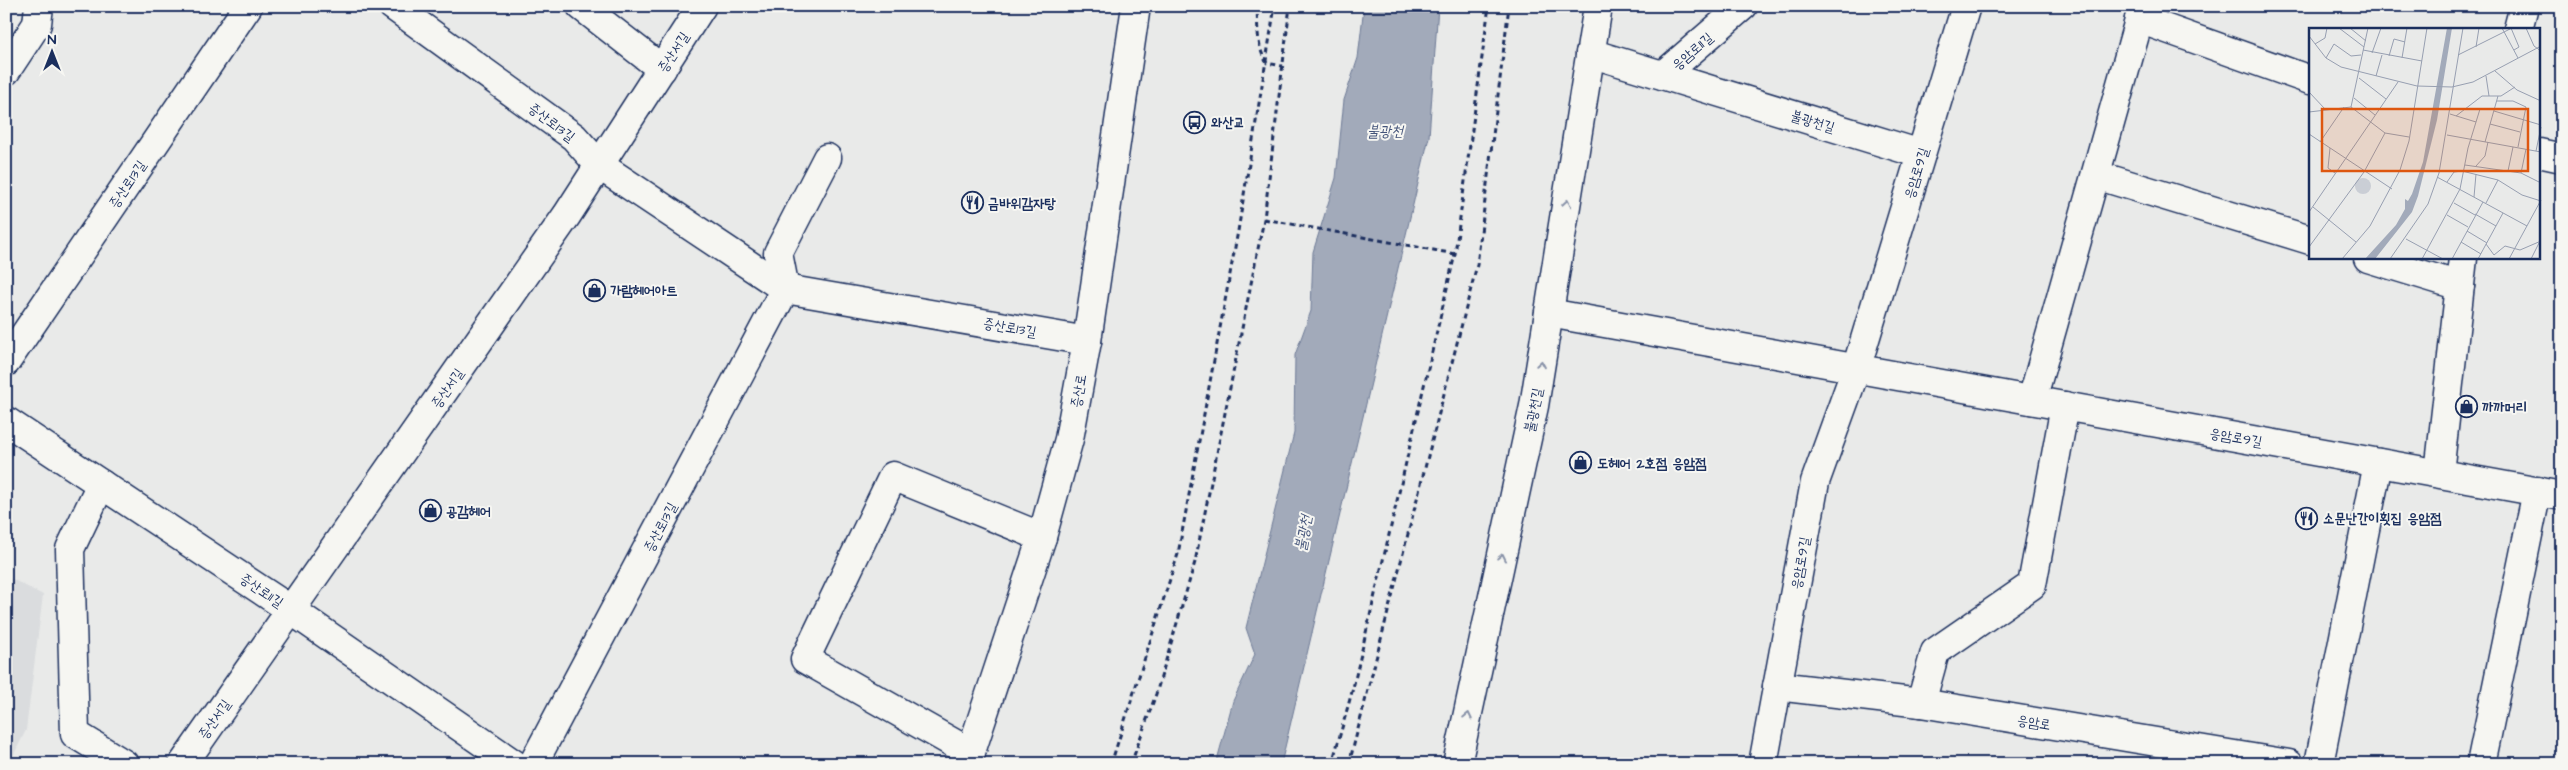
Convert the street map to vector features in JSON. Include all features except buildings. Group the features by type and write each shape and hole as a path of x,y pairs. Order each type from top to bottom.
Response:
{"street":[{"path":"6,72 37,24 40,6"},
{"name":"증산로13길","path":"6,362 248,6"},
{"name":"증산로13길","path":"392,6 574,137 599,165 786,289 1087,340"},
{"path":"581,6 662,69"},
{"name":"증산서길","path":"183,764 562,223 702,6"},
{"name":"증산로","path":"969,758 1042,537 1069,439 1087,340 1136,6"},
{"name":"불광천길","path":"1457,764 1534,406 1598,6"},
{"name":"응암로11길","path":"1663,75 1743,6"},
{"name":"응암로9길","path":"1763,764 1814,482 1856,369 1966,6"},
{"path":"2518,28 2524,6"},
{"path":"2032,400 2141,13 2309,80"},
{"name":"불광천길","path":"1590,53 1921,154"},
{"path":"2540,154 2562,158"},
{"path":"786,289 778,253 827,158"},
{"path":"2096,175 2309,240"},
{"path":"2371,259 2460,286"},
{"path":"2439,473 2463,259"},
{"name":"증산로13길","path":"533,764 786,289"},
{"name":"응암로9길","path":"1549,313 2549,494"},
{"path":"1921,703 1935,652 2032,585 2065,406"},
{"name":"증산로11길","path":"6,421 291,610 514,764"},
{"path":"2319,764 2378,463"},
{"path":"969,758 805,659 893,476 1042,537"},
{"path":"101,484 70,550 75,734 124,764"},
{"path":"2481,764 2549,494"},
{"name":"응암로","path":"1777,686 1921,703 2289,764"}],"path":[{"path":"1257,6 1259,46 1267,63"},
{"path":"1110,764 1178,554 1202,431 1267,63 1275,6"},
{"path":"1131,764 1156,694 1195,562 1264,219 1290,6"},
{"path":"1332,764 1358,669 1455,254 1489,6"},
{"path":"1348,764 1477,264 1510,6"},
{"path":"1267,63 1282,66"},
{"path":"1264,219 1455,254"}],"shaded area":[{"path":"6,576 43,595 26,730 9,764 6,764"}],"water":[{"name":"불광천","path":"1364,6 1438,6 1429,137 1281,764 1216,764 1233,701 1255,654 1246,628 1294,433 1295,355 1311,311 1313,252 1336,178 1344,100 1358,58"}],"place":[{"name":"와산교","path":"1195,122"},
{"name":"금바위감자탕","path":"972,203"},
{"name":"가람헤어아트","path":"594,290"},
{"name":"까까머리","path":"2466,407"},
{"name":"도헤어 2호점 응암점","path":"1581,463"},
{"name":"공감헤어","path":"430,511"},
{"name":"소문난간이횟집 응암점","path":"2307,518"}]}
